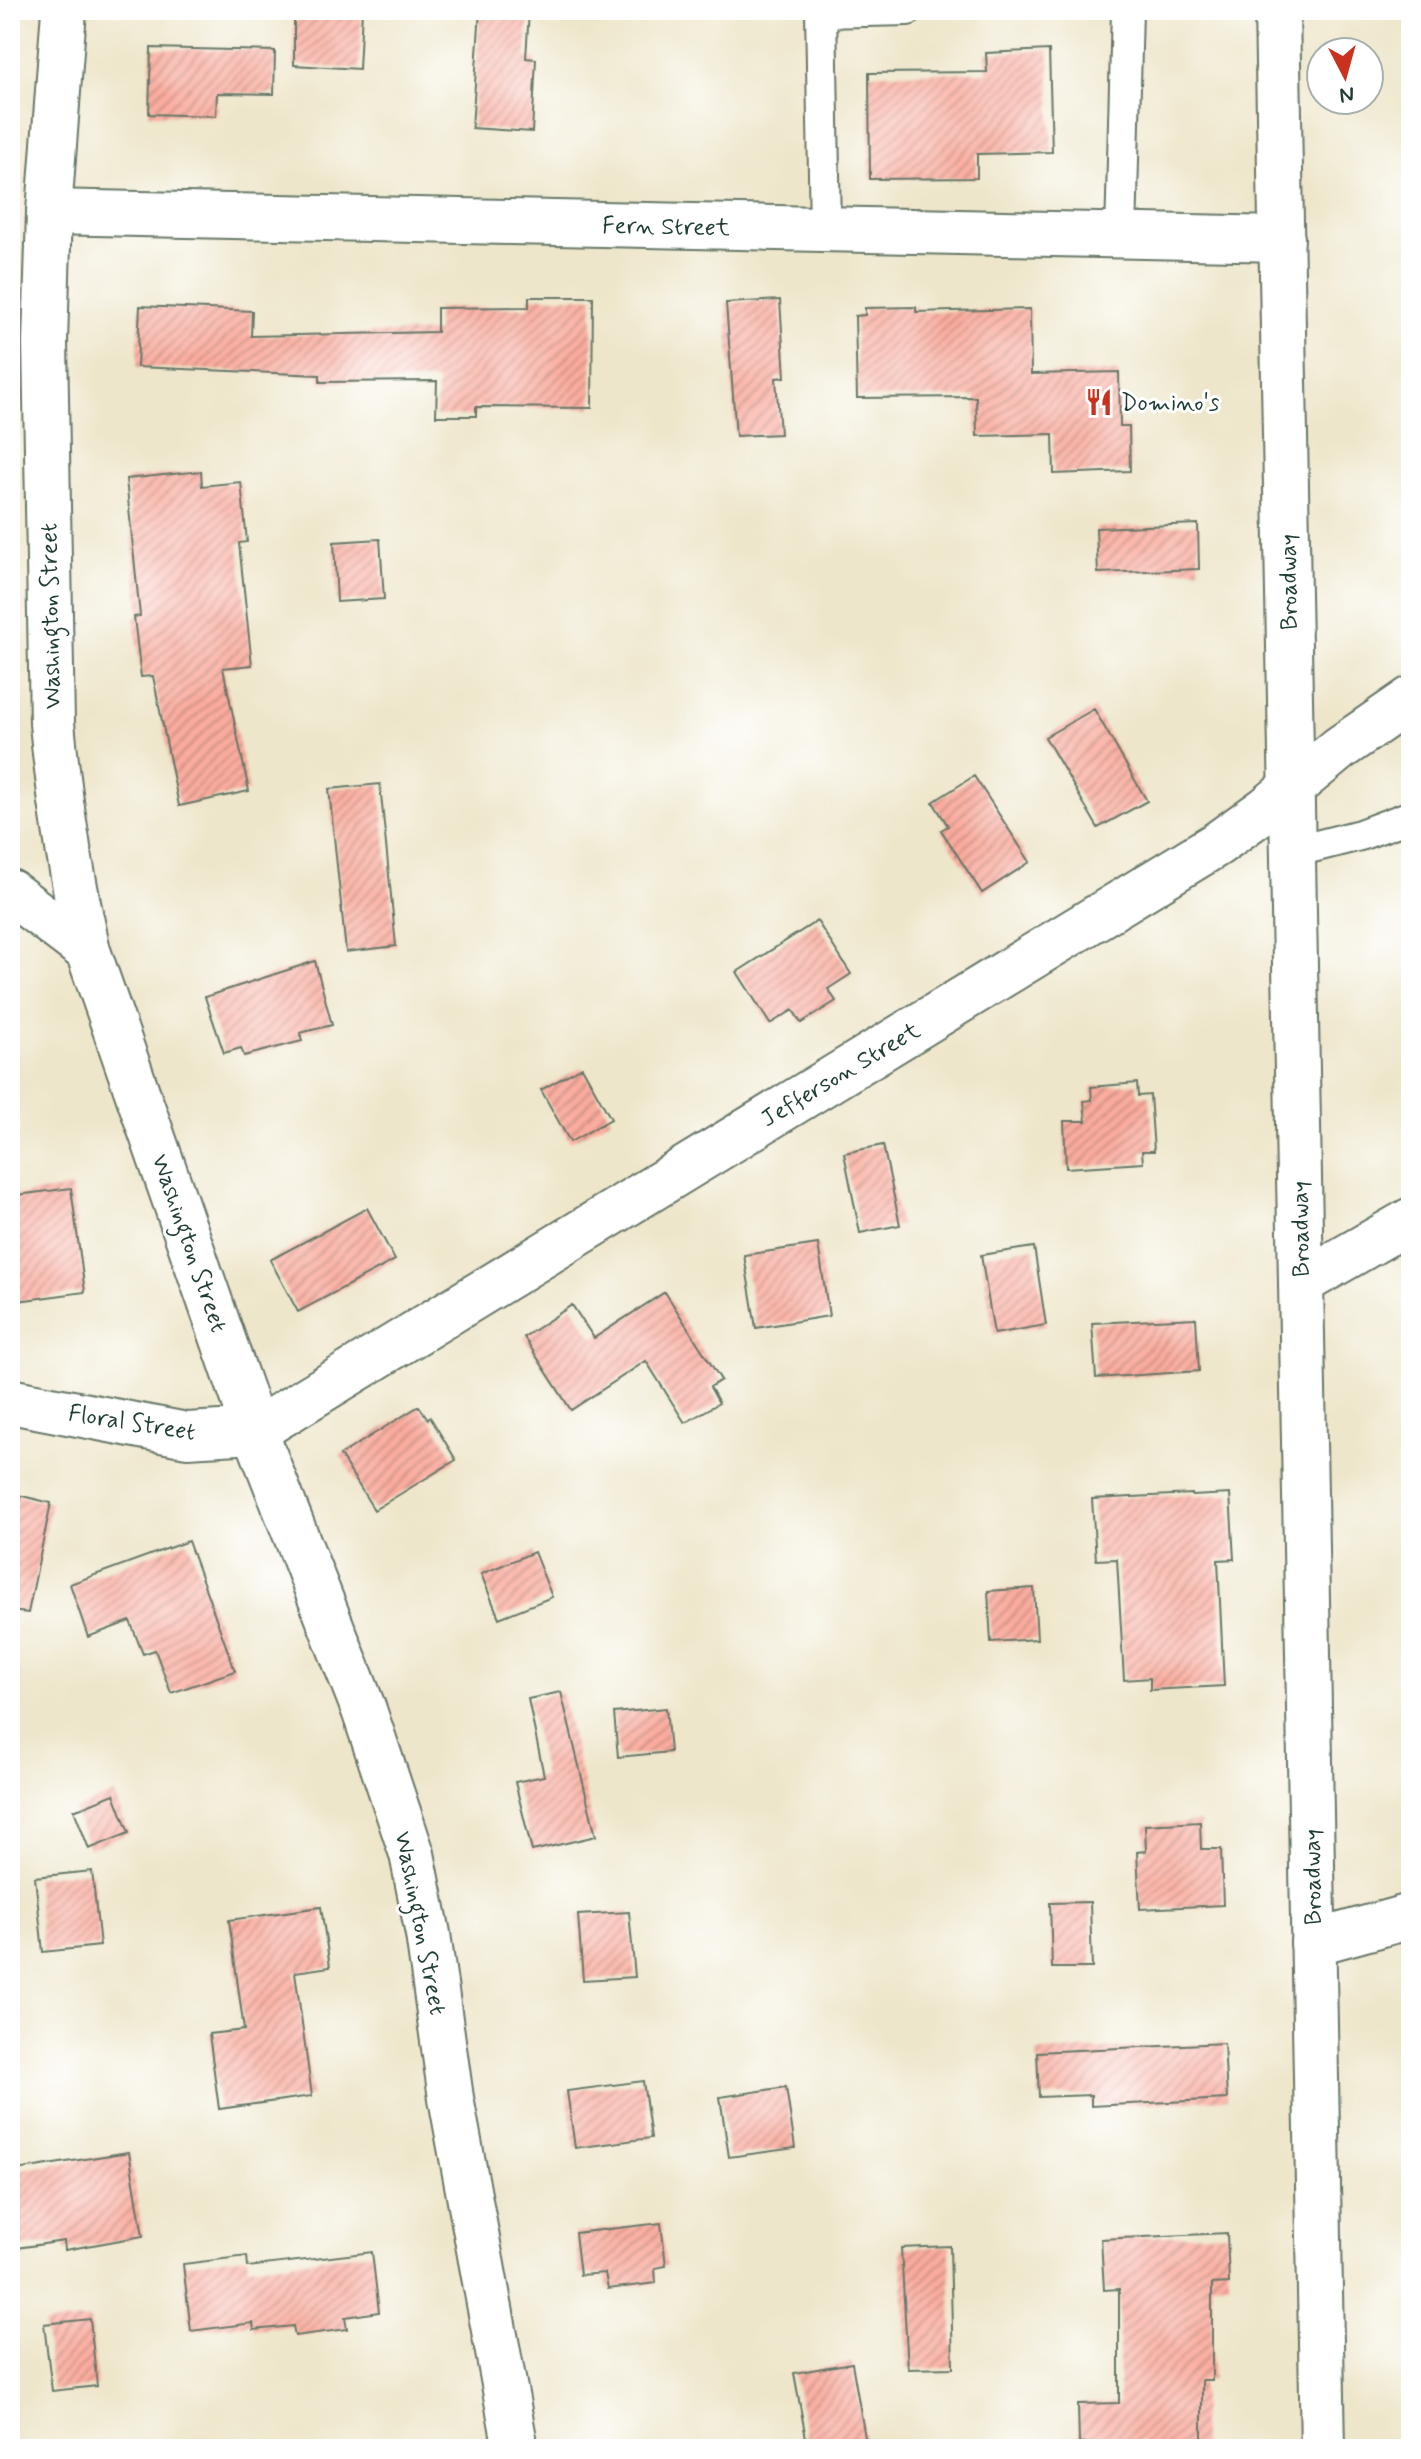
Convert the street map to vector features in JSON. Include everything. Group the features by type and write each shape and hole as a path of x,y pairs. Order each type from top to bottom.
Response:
{"street":[{"name":"Washington Street","path":"64,10 49,212 45,342 52,723 70,870 88,951 255,1431 364,1710 412,1854 428,1934 451,2098 508,2448"},
{"name":"Broadway","path":"1277,10 1323,2449"},
{"name":"Fern Street","path":"49,212 1282,239"},
{"name":"Jefferson Street","path":"255,1431 1217,844 1340,748 1411,699"},
{"path":"10,892 88,951"},
{"path":"1301,1283 1411,1220"},
{"name":"Floral Street","path":"10,1401 187,1435 255,1431"},
{"path":"1313,1943 1411,1916"}],"lane":[{"path":"825,229 821,11 908,10"},
{"path":"1121,235 1127,10"},
{"path":"1293,852 1360,835 1411,816"}],"building":[{"path":"294,10 362,10 359,69 294,65"},
{"path":"480,10 529,11 526,58 536,59 532,132 472,128"},
{"path":"151,48 275,51 274,94 217,93 216,116 149,114"},
{"path":"1049,50 1052,152 977,154 977,178 870,179 869,73 987,72 986,53"},
{"path":"529,297 593,297 592,408 476,407 476,416 436,416 437,381 320,382 320,375 137,367 140,306 252,311 251,336 437,332 437,308 529,307"},
{"path":"780,300 785,377 776,378 780,434 736,436 726,303"},
{"path":"916,307 916,312 1030,309 1031,374 1119,372 1120,426 1129,426 1130,471 1054,474 1053,434 977,436 976,397 857,398 855,316 865,315 865,308"},
{"path":"201,471 202,486 241,482 247,542 239,543 252,665 223,668 249,791 179,806 153,676 141,677 134,617 140,616 126,479"},
{"path":"1198,524 1199,569 1098,573 1096,528"},
{"path":"380,539 384,599 337,602 334,542"},
{"path":"1094,709 1147,801 1098,828 1045,737"},
{"path":"974,776 1030,862 982,893 941,830 948,826 933,802"},
{"path":"380,784 396,946 346,952 329,789"},
{"path":"817,921 851,974 828,989 836,1001 801,1023 793,1010 770,1024 737,972"},
{"path":"315,961 332,1025 300,1033 302,1041 244,1056 241,1048 224,1053 205,997"},
{"path":"582,1067 611,1119 570,1142 541,1090"},
{"path":"1137,1083 1138,1096 1150,1095 1154,1151 1142,1151 1143,1163 1066,1168 1064,1121 1086,1121 1084,1101 1092,1100 1091,1087"},
{"path":"883,1145 900,1225 860,1233 844,1153"},
{"path":"71,1188 85,1292 10,1302 10,1196"},
{"path":"367,1208 395,1260 298,1312 270,1260"},
{"path":"818,1244 829,1316 756,1328 744,1255"},
{"path":"1034,1247 1046,1325 994,1334 981,1255"},
{"path":"665,1292 721,1380 710,1387 719,1403 685,1423 646,1361 571,1410 524,1337 572,1305 594,1338"},
{"path":"1196,1318 1199,1371 1096,1378 1092,1323"},
{"path":"419,1406 428,1419 430,1417 456,1460 374,1510 340,1455"},
{"path":"10,1493 51,1503 28,1613 10,1611"},
{"path":"1230,1494 1234,1559 1218,1560 1224,1686 1150,1690 1150,1678 1124,1680 1117,1559 1096,1560 1092,1499"},
{"path":"188,1541 235,1671 171,1693 155,1650 143,1654 130,1621 88,1637 70,1584"},
{"path":"534,1552 552,1597 499,1618 481,1574"},
{"path":"1034,1588 1037,1639 991,1642 988,1591"},
{"path":"561,1692 596,1836 532,1851 515,1782 544,1776 528,1699"},
{"path":"666,1708 670,1752 618,1757 614,1713"},
{"path":"114,1794 129,1833 89,1849 74,1810"},
{"path":"1200,1822 1201,1849 1221,1849 1223,1905 1140,1909 1137,1852 1146,1851 1145,1825"},
{"path":"92,1871 100,1946 43,1952 35,1877"},
{"path":"1090,1902 1092,1968 1052,1968 1050,1903"},
{"path":"321,1907 330,1967 295,1972 312,2096 219,2109 209,2034 244,2030 229,1920"},
{"path":"629,1912 635,1977 583,1980 578,1915"},
{"path":"1224,2043 1227,2099 1091,2106 1091,2095 1039,2097 1037,2052"},
{"path":"643,2081 651,2138 575,2148 567,2091"},
{"path":"786,2087 795,2148 729,2157 720,2097"},
{"path":"129,2152 143,2236 65,2250 64,2241 10,2249 10,2171"},
{"path":"661,2223 666,2266 655,2268 656,2283 608,2289 605,2273 580,2275 575,2233"},
{"path":"1227,2233 1229,2283 1212,2284 1212,2380 1202,2380 1202,2449 1143,2449 1143,2441 1079,2444 1078,2404 1119,2403 1119,2289 1104,2290 1101,2239"},
{"path":"950,2246 953,2368 908,2369 901,2248"},
{"path":"372,2252 379,2312 345,2317 347,2329 295,2336 293,2326 254,2330 253,2323 191,2331 183,2264 247,2256 248,2267"},
{"path":"90,2319 97,2386 52,2391 44,2324"},
{"path":"852,2363 867,2449 808,2449 794,2373"}],"place":[{"name":"Domino's","path":"1099,402"}]}
